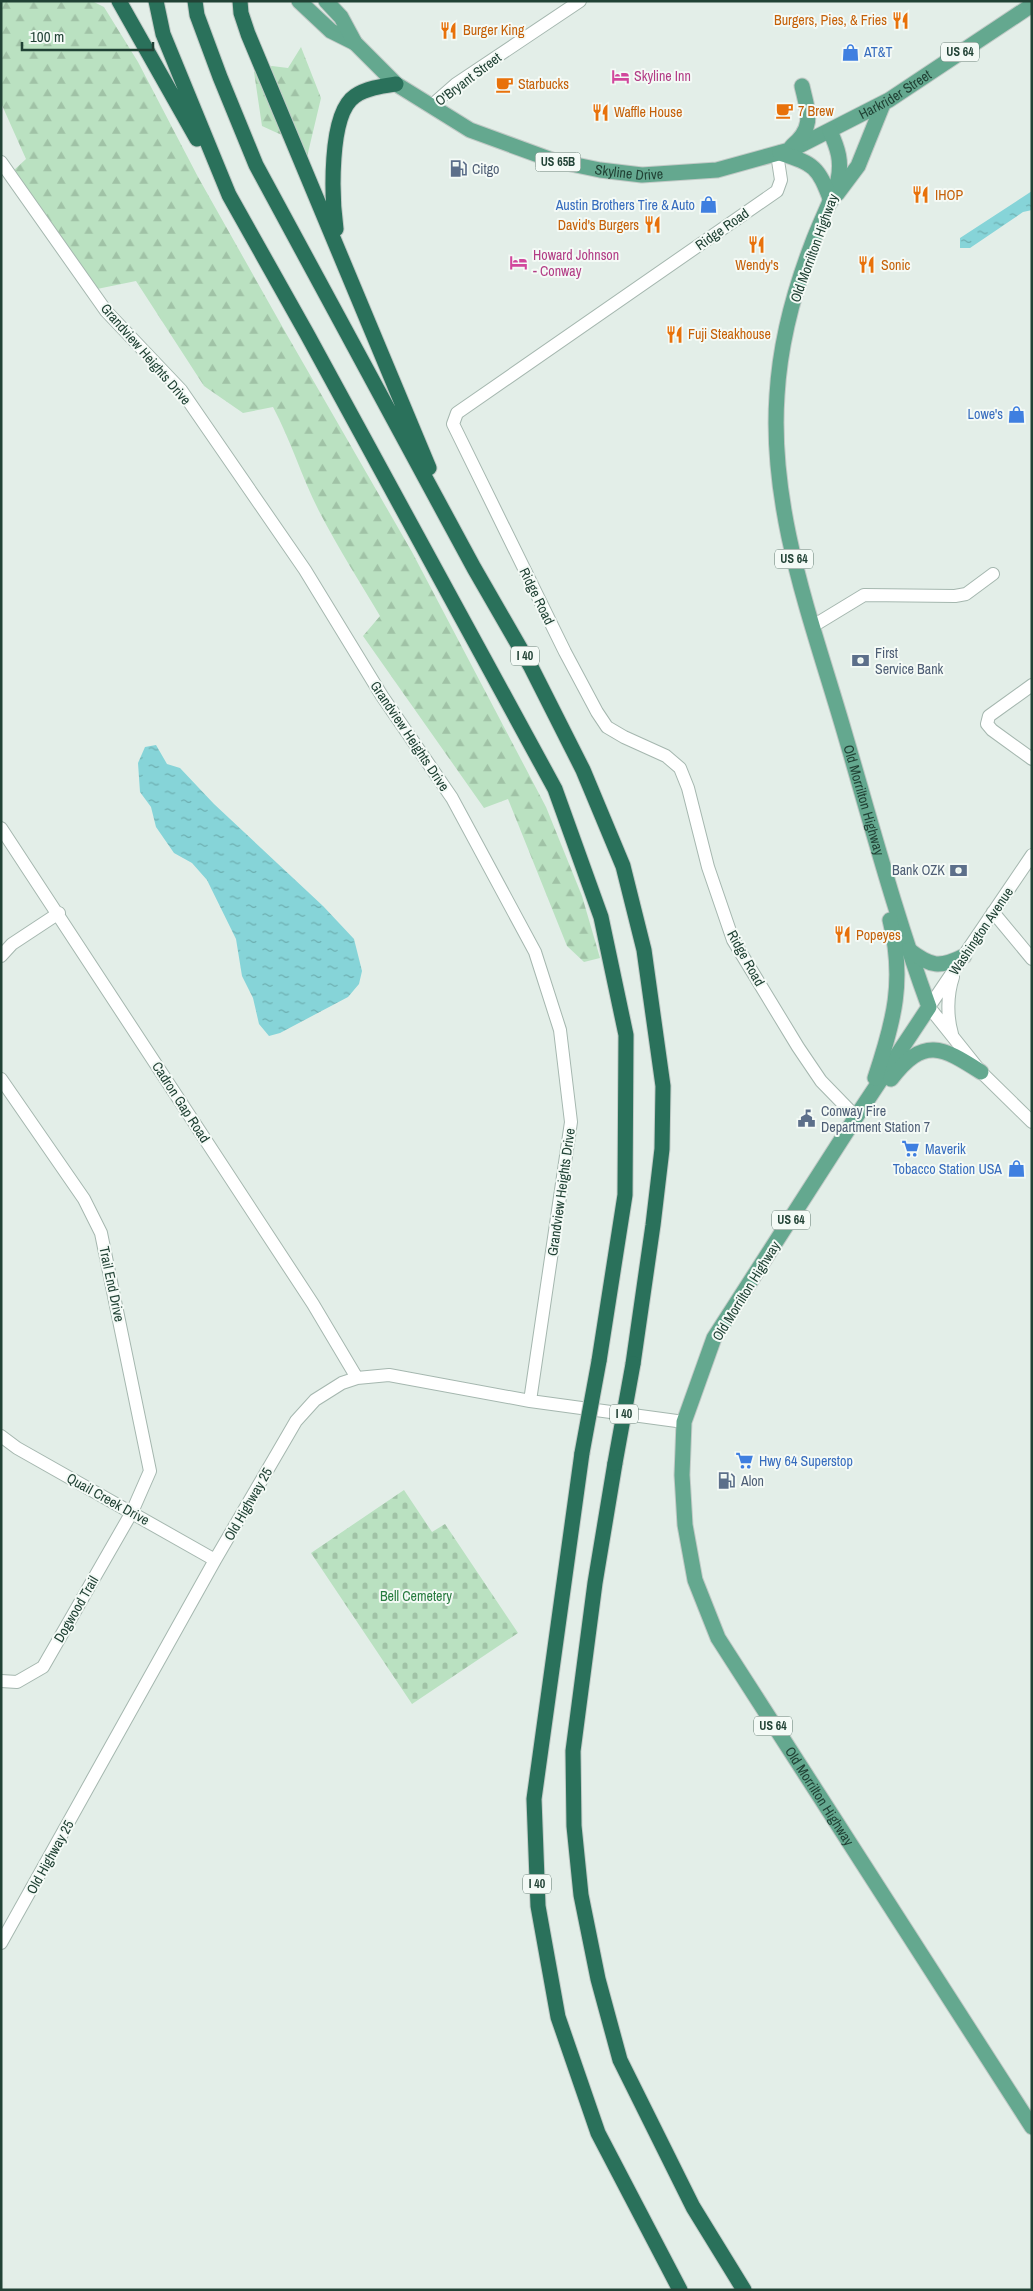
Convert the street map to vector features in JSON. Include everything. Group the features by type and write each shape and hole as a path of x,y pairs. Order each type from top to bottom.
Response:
{"highway":[{"path":"119,1 228,195"},
{"name":"I 40","path":"156,1 163,34 228,195 317,352 555,789 601,917 626,1035 625,1194 599,1361 582,1453 534,1799 538,1906 558,2017 598,2133 680,2290"},
{"name":"I 40","path":"195,1 197,15 256,165 474,568 531,667 583,770 623,866 644,950 663,1086 662,1149 654,1225 595,1583 573,1751 574,1826 580,1895 598,1979 620,2060 693,2207 744,2290"},
{"path":"240,1 241,13 248,34 437,488 474,568"},
{"path":"338,248 332,180 340,124 346,108 356,95 372,89 396,84"},
{"path":"693,2207 751,2290"}],"main road":[{"name":"Skyline Drive","path":"299,1 331,31 360,48"},
{"name":"Skyline Drive","path":"326,1 341,17 360,48 396,84 470,130 552,160 600,170 642,175 703,172 778,154 830,131"},
{"name":"Harkrider Street","path":"830,131 883,104 1032,4"},
{"path":"778,154 796,143 807,129 809,116 802,86"},
{"name":"US 64","path":"831,201 858,166 883,104"},
{"name":"Old Morrilton Highway","path":"830,131 840,154 841,165 831,201 812,243 794,302 781,362 777,395 776,451 782,505 793,556 813,626 909,950 929,1007 714,1338 684,1422 682,1475 685,1525 695,1580 718,1638 1032,2127"},
{"path":"778,154 813,166 820,174 831,201"},
{"path":"856,1117 875,1079 892,1025 898,977 895,939 885,901 868,811"},
{"path":"909,950 932,965 948,964 964,956"},
{"path":"856,1117 900,1067 923,1051 934,1049 950,1053 981,1072"}],"street":[{"name":"O'Bryant Street","path":"431,106 456,84 580,1"},
{"name":"Ridge Road","path":"778,154 781,180 777,191 458,413 453,424 565,652 597,712 607,727 666,756 680,768 688,788 708,867 733,940 821,1081 856,1117"},
{"name":"Grandview Heights Drive","path":"1,162 106,311 180,390 305,570 382,696 452,798 535,952 560,1030 571,1122 530,1401"},
{"path":"813,626 864,595 955,596 966,594 993,574"},
{"path":"1032,686 989,716 987,724 992,730 1032,759"},
{"name":"Cadron Gap Road","path":"1,828 59,914 312,1304 357,1378"},
{"name":"Washington Avenue","path":"929,1007 956,970 1032,855"},
{"path":"995,909 1032,959"},
{"path":"1,956 12,944 59,914"},
{"path":"953,1039 949,1023 948,1005 951,983 956,970"},
{"path":"929,1007 981,1072 1032,1122"},
{"name":"Trail End Drive","path":"1,1079 84,1199 101,1234 150,1471 132,1512"},
{"name":"Old Highway 25","path":"1,1943 296,1421 315,1400 342,1383 357,1378 389,1375 530,1401 684,1422"},
{"name":"Quail Creek Drive","path":"1,1436 17,1448 216,1560"},
{"name":"Dogwood Trail","path":"1,1681 17,1682 43,1666 132,1512"}],"green space":[{"path":"1,1 92,1 104,7 138,62 198,177 412,552 546,807 582,896 600,958 584,962 567,946 508,799 484,808 363,636 380,616 320,513 273,407 243,413 204,386 136,281 97,289 13,171 26,159 1,103"},
{"path":"301,47 321,98 307,157 295,164 286,137 262,126 254,72 272,66 288,68"},
{"name":"Bell Cemetery","path":"404,1490 432,1532 445,1524 518,1633 412,1704 311,1553"}],"water":[{"path":"1032,191 1032,210 1023,212 970,248 960,248 960,238"},
{"path":"156,745 167,764 180,768 214,804 323,906 354,939 362,971 359,984 348,997 280,1033 269,1036 259,1024 253,998 242,976 236,939 207,880 192,863 174,853 156,827 151,807 140,792 138,763 145,747"}],"place":[{"name":"Burgers, Pies, & Fries","path":"901,20"},
{"name":"Burger King","path":"449,30"},
{"name":"AT&T","path":"850,52"},
{"name":"Skyline Inn","path":"620,76"},
{"name":"Starbucks","path":"504,84"},
{"name":"7 Brew","path":"784,111"},
{"name":"Waffle House","path":"600,112"},
{"name":"Citgo","path":"458,169"},
{"name":"IHOP","path":"921,195"},
{"name":"Austin Brothers Tire & Auto","path":"709,205"},
{"name":"David's Burgers","path":"653,225"},
{"name":"Wendy's","path":"757,245"},
{"name":"Howard Johnson - Conway","path":"519,263"},
{"name":"Sonic","path":"867,265"},
{"name":"Fuji Steakhouse","path":"674,334"},
{"name":"Lowe's","path":"1017,414"},
{"name":"First Service Bank","path":"861,661"},
{"name":"Bank OZK","path":"959,870"},
{"name":"Popeyes","path":"842,935"},
{"name":"Conway Fire Department Station 7","path":"807,1119"},
{"name":"Maverik","path":"911,1149"},
{"name":"Tobacco Station USA","path":"1016,1169"},
{"name":"Hwy 64 Superstop","path":"745,1461"},
{"name":"Alon","path":"727,1481"}]}
